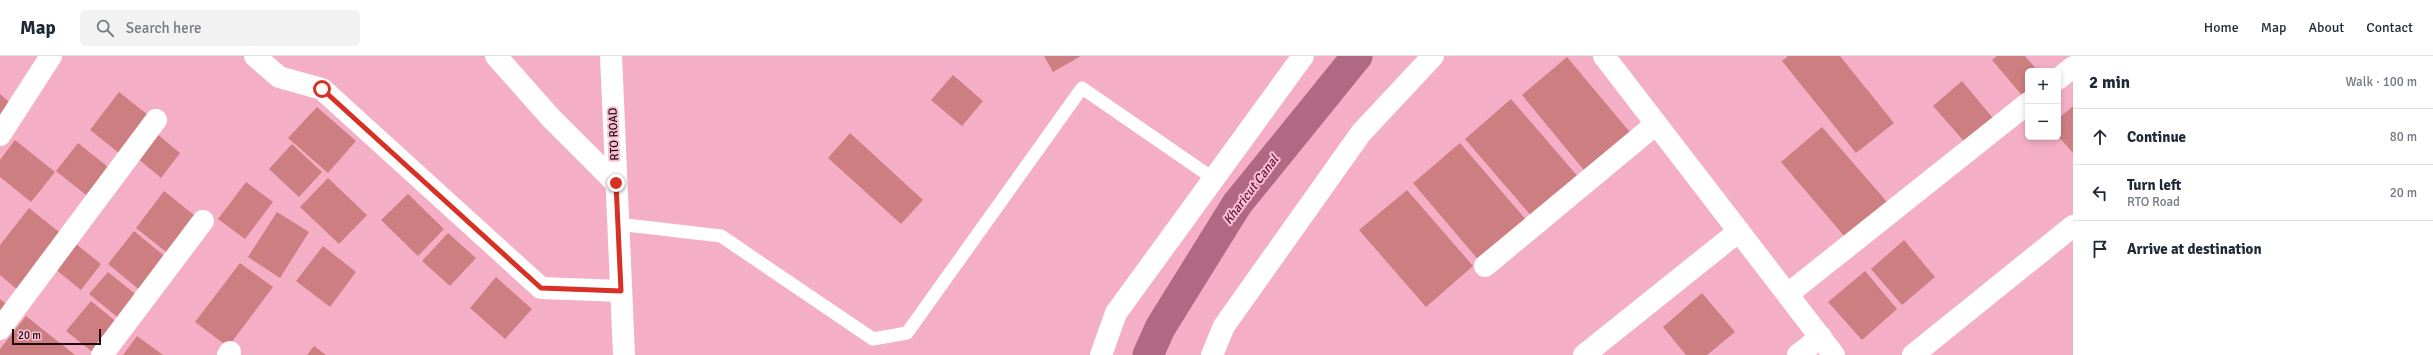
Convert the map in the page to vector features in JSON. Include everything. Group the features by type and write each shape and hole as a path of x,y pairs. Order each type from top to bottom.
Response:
{"street":[{"path":"0,135 51,56"},
{"path":"255,56 279,77 322,89 541,288 621,291"},
{"path":"496,56 551,118 616,183"},
{"name":"RTO ROAD","path":"611,56 624,355"},
{"path":"1101,355 1116,313 1303,56"},
{"path":"1212,355 1224,326 1361,133 1433,56"},
{"path":"1604,56 1834,355"},
{"path":"2061,77 2073,68"},
{"path":"1788,294 2027,104"},
{"path":"0,329 156,120"},
{"path":"1485,266 1656,124"},
{"path":"102,355 203,221"},
{"path":"1913,355 2073,226"},
{"path":"1584,355 1739,231"},
{"path":"1798,355 1821,338"}],"lane":[{"path":"618,224 722,236 873,339 907,333 1082,88 1214,178"}],"building":[{"path":"1044,56 1081,56 1053,72"},
{"path":"1788,56 1840,56 1894,123 1856,153 1782,61"},
{"path":"1997,56 2025,56 2035,68 2025,68 2025,99 1992,60"},
{"path":"1567,57 1634,137 1588,175 1522,95"},
{"path":"953,75 983,101 962,126 931,100"},
{"path":"1962,81 1997,123 1969,147 1933,106"},
{"path":"119,92 148,115 119,153 90,130"},
{"path":"0,94 14,106 0,124"},
{"path":"1511,99 1580,179 1534,219 1465,139"},
{"path":"2073,106 2073,153 2061,139 2061,116"},
{"path":"317,107 356,141 328,173 288,138"},
{"path":"1822,127 1887,202 1845,237 1781,162"},
{"path":"156,133 180,153 161,178 136,157"},
{"path":"850,133 923,200 901,224 828,158"},
{"path":"15,140 55,172 31,202 0,177 0,160"},
{"path":"78,143 108,167 86,195 56,171"},
{"path":"1460,143 1528,222 1481,263 1413,183"},
{"path":"292,144 322,172 299,197 269,169"},
{"path":"328,178 367,215 339,244 300,207"},
{"path":"246,182 273,202 245,239 218,219"},
{"path":"1407,190 1473,266 1426,307 1359,230"},
{"path":"164,191 199,219 170,255 136,228"},
{"path":"408,194 444,229 418,256 381,220"},
{"path":"29,208 63,235 19,291 0,275 0,245"},
{"path":"277,212 309,232 280,278 248,257"},
{"path":"134,231 167,258 141,291 108,264"},
{"path":"448,233 476,258 450,286 422,261"},
{"path":"1904,240 1935,277 1902,305 1871,269"},
{"path":"75,243 101,264 81,290 55,269"},
{"path":"323,246 356,272 330,307 296,281"},
{"path":"240,263 273,287 228,347 195,322"},
{"path":"1865,271 1897,309 1862,340 1828,302"},
{"path":"108,272 139,297 121,320 89,294"},
{"path":"496,277 532,309 505,339 470,308"},
{"path":"1702,293 1735,332 1707,355 1686,355 1663,327"},
{"path":"0,299 10,307 0,319"},
{"path":"91,301 119,324 95,354 66,331"},
{"path":"26,316 75,355 0,355 0,349"},
{"path":"137,336 163,355 123,355"},
{"path":"314,346 326,355 307,355"}],"waterway":[{"name":"Kharicut Canal","path":"1148,355 1160,328 1237,204 1357,56"}],"route":[{"path":"322,89 541,288 621,291 616,183"}]}
